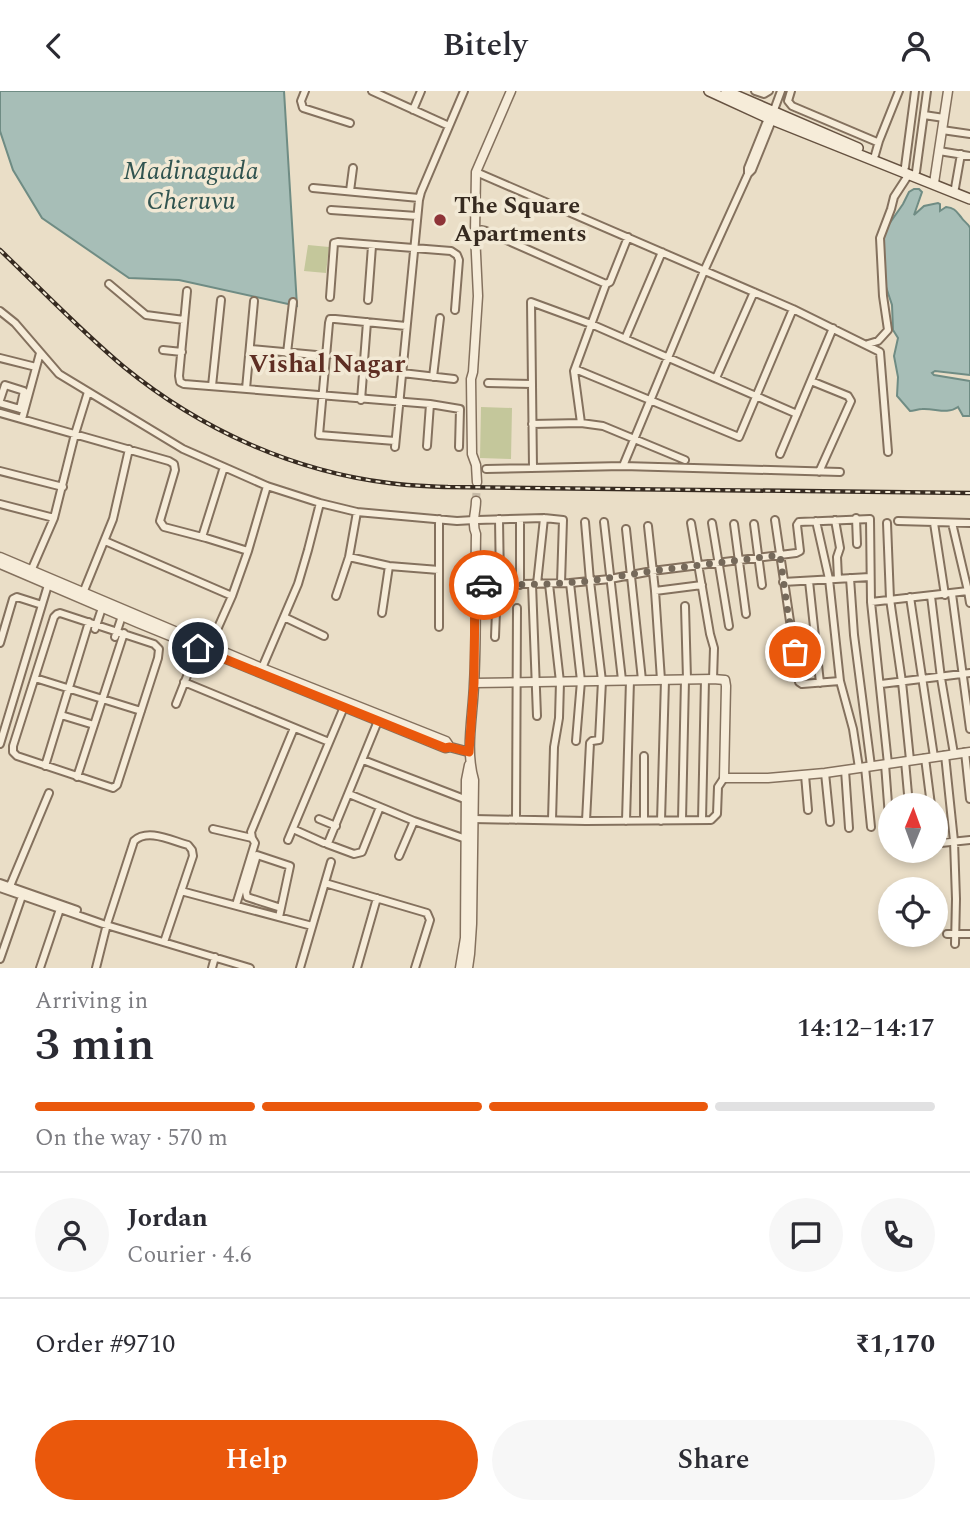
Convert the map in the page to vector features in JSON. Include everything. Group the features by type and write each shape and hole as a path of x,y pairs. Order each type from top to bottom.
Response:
{"main road":[{"path":"709,91 772,114"},
{"path":"726,91 846,146 970,196"},
{"path":"846,146 875,155 910,171"},
{"path":"934,181 970,196"}],"street":[{"path":"305,91 301,101 303,108 350,123"},
{"path":"372,91 449,125"},
{"path":"413,110 421,91"},
{"path":"407,326 330,320 319,435 395,444 407,326 419,198 464,91"},
{"path":"477,482 472,454 471,379 478,296 476,172 511,91"},
{"path":"755,91 764,94 769,91"},
{"path":"623,466 704,271 752,170 781,91"},
{"path":"791,91 788,101 792,106 873,142 879,141"},
{"path":"875,155 899,91"},
{"path":"910,171 915,91"},
{"path":"868,344 878,341 888,330 880,238 894,197 910,171 927,91"},
{"path":"934,181 948,91"},
{"path":"924,115 944,118"},
{"path":"942,130 970,134"},
{"path":"939,151 970,156"},
{"path":"955,188 961,154"},
{"path":"350,191 353,169"},
{"path":"476,172 793,309 880,352 888,452"},
{"path":"313,188 419,198"},
{"path":"331,209 417,216"},
{"path":"475,233 486,231 606,284"},
{"path":"581,423 575,369 606,284 610,282 628,237"},
{"path":"330,297 334,243 451,251 459,260 455,310"},
{"path":"368,300 372,246"},
{"path":"625,339 662,252"},
{"path":"109,284 146,315 184,320"},
{"path":"187,291 180,382 460,409 459,447"},
{"path":"716,378 754,292"},
{"path":"212,386 221,300"},
{"path":"246,389 254,302"},
{"path":"287,353 293,302"},
{"path":"533,468 531,302 591,324 797,414"},
{"path":"575,369 739,437 793,309"},
{"path":"0,311 15,323 59,374 183,449 267,486 357,512 457,521 544,518 563,520 561,583"},
{"path":"433,377 440,318"},
{"path":"361,400 367,322"},
{"path":"780,454 834,328"},
{"path":"250,349 327,356"},
{"path":"163,350 181,352"},
{"path":"20,419 40,353"},
{"path":"0,358 36,367"},
{"path":"402,373 454,379"},
{"path":"811,381 848,396 851,401 818,472"},
{"path":"488,383 532,384"},
{"path":"20,409 0,402 5,385 24,390 26,396 20,409 20,419"},
{"path":"30,573 54,518 88,392"},
{"path":"427,446 430,404"},
{"path":"0,413 174,464"},
{"path":"532,424 581,423 604,426 685,460"},
{"path":"83,593 113,519 129,449"},
{"path":"183,449 174,464 175,470 161,525 248,551"},
{"path":"486,469 623,466 840,472"},
{"path":"202,537 224,467"},
{"path":"0,471 63,487"},
{"path":"208,649 232,596 267,486"},
{"path":"262,668 298,584 320,503"},
{"path":"0,504 54,518"},
{"path":"468,968 472,924 474,780 469,752 474,683 476,505"},
{"path":"336,596 349,557 357,512"},
{"path":"537,716 534,584 544,518"},
{"path":"439,519 439,627"},
{"path":"495,637 499,519"},
{"path":"520,519 520,585"},
{"path":"856,519 857,544"},
{"path":"475,585 549,584 610,579 799,552 798,523 871,519 871,602 881,684 888,793"},
{"path":"775,520 799,682 840,681"},
{"path":"835,520 840,548 837,557 838,579"},
{"path":"585,521 602,681 598,740 590,743 586,821"},
{"path":"816,521 828,579 840,681 865,767"},
{"path":"898,521 970,523"},
{"path":"604,522 626,680 626,821"},
{"path":"691,523 714,648 709,679 702,820"},
{"path":"712,523 729,626"},
{"path":"887,523 890,599 902,682 908,793"},
{"path":"934,523 949,594 970,729"},
{"path":"952,523 970,603"},
{"path":"734,524 746,614"},
{"path":"754,524 762,585"},
{"path":"648,526 663,680 661,821"},
{"path":"626,529 642,680"},
{"path":"105,541 232,596"},
{"path":"0,557 48,585 122,616 140,620 445,748 469,752"},
{"path":"349,557 388,566 439,570"},
{"path":"0,564 83,593 198,648 262,668 446,741 450,747"},
{"path":"382,613 388,566"},
{"path":"783,582 870,577"},
{"path":"850,578 871,827"},
{"path":"809,580 820,683"},
{"path":"570,583 580,681 576,741"},
{"path":"549,584 560,682 559,718 554,747 552,820"},
{"path":"0,744 48,585"},
{"path":"655,591 702,585"},
{"path":"871,602 968,591"},
{"path":"931,596 949,754 956,899 951,933 955,944"},
{"path":"0,643 13,599 17,597 42,605"},
{"path":"910,597 923,680 931,793"},
{"path":"682,820 685,605"},
{"path":"45,766 69,688 103,608"},
{"path":"516,820 517,608"},
{"path":"57,614 65,614 119,634 154,644 159,649 115,787 111,788 17,756 12,749 57,614"},
{"path":"77,777 103,699 122,616"},
{"path":"284,617 324,636"},
{"path":"176,704 198,648"},
{"path":"881,684 970,673"},
{"path":"35,678 141,711"},
{"path":"473,819 711,820 717,814 718,787 724,778 726,682 686,679 474,683"},
{"path":"184,682 329,742"},
{"path":"288,841 344,707"},
{"path":"61,715 94,725"},
{"path":"327,843 378,721"},
{"path":"236,905 255,843 251,832 294,728"},
{"path":"724,778 768,778 825,773 967,752 970,799"},
{"path":"644,755 644,820"},
{"path":"363,760 467,800"},
{"path":"460,968 466,938 466,780 470,764"},
{"path":"845,770 849,828"},
{"path":"825,773 830,822"},
{"path":"805,775 808,810"},
{"path":"10,886 49,793"},
{"path":"349,795 466,839"},
{"path":"293,829 354,854 362,852 380,807"},
{"path":"319,818 336,826"},
{"path":"399,856 414,821"},
{"path":"213,829 252,838"},
{"path":"96,968 134,841 147,834 188,845 193,856 163,942"},
{"path":"948,842 970,840"},
{"path":"279,917 281,908 290,866 257,855 246,892 247,897 281,908"},
{"path":"300,968 331,862"},
{"path":"0,883 61,907"},
{"path":"325,883 427,913 430,920 415,968"},
{"path":"0,888 250,968"},
{"path":"181,891 312,926"},
{"path":"0,959 22,895"},
{"path":"357,968 377,898"},
{"path":"40,968 61,907"},
{"path":"951,933 970,934"},
{"path":"212,968 215,957"}],"green space":[{"path":"308,245 329,247 326,273 304,271"},
{"path":"481,407 512,408 511,459 480,458"}],"water":[{"name":"Madinaguda Cheruvu","path":"0,91 284,91 297,306 179,280 129,278 42,218 13,170 0,131"},
{"path":"914,189 922,192 914,215 924,206 938,203 940,211 946,207 953,209 970,228 970,375 935,371 932,373 970,381 970,416 963,416 958,407 950,411 910,411 897,396 898,377 894,356 898,338 893,330 892,305 883,278 885,259 882,257 881,241 909,192"}],"tunnel":[{"path":"476,501 477,482"}],"railway":[{"path":"0,250 92,339 153,389 216,428 249,444 317,469 389,483 448,487 970,493"}],"way so far":[{"path":"484,585 610,579 780,555 795,652"}],"place":[{"name":"The Square Apartments","path":"440,220"}],"district":[{"name":"Vishal Nagar","path":"327,364"}],"route":[{"path":"198,648 445,748 469,752 474,683 475,585 484,585"}]}
